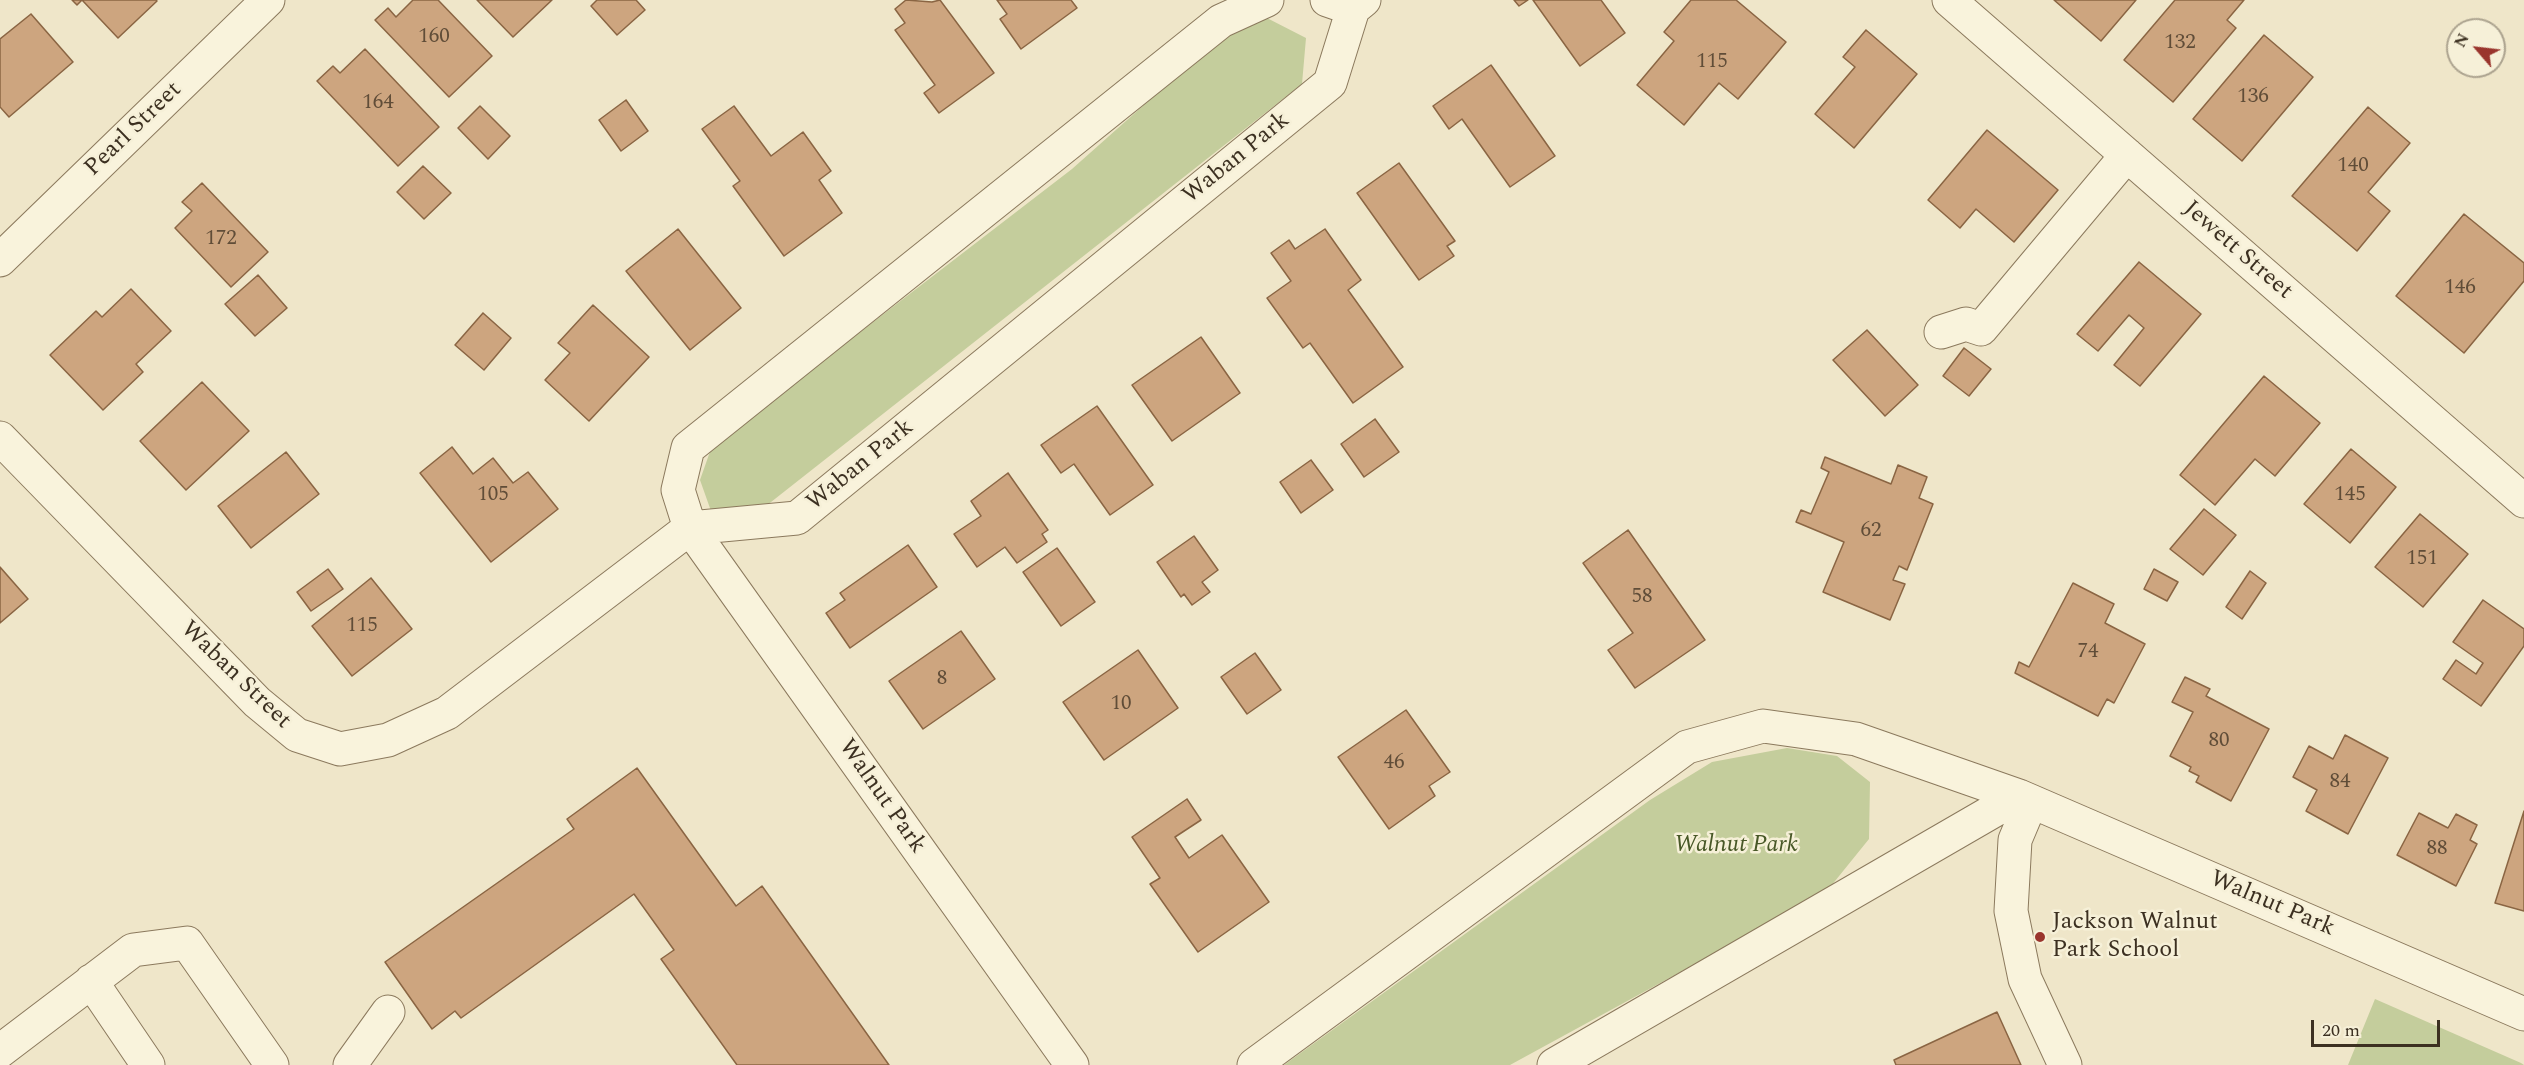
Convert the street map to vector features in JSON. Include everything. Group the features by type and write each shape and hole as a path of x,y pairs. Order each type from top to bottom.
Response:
{"street":[{"name":"Pearl Street","path":"0,260 268,0"},
{"path":"690,528 678,490 688,448 1221,21 1268,0"},
{"name":"Jewett Street","path":"1949,0 2524,501"},
{"name":"Waban Park","path":"690,528 797,518 1330,83 1348,3"},
{"path":"1941,332 1966,324 1981,329 2127,155"},
{"name":"Waban Street","path":"0,438 257,702 297,735 340,749 388,740 447,712 690,528"},
{"name":"Walnut Park","path":"690,528 1072,1065"},
{"name":"Walnut Park","path":"1254,1065 1687,747 1763,726 1856,739 2025,799 2524,1014"},
{"path":"1554,1065 2025,799"},
{"path":"2025,799 2015,840 2011,911 2025,980 2065,1065"},
{"path":"0,1051 133,950 187,943 272,1065"},
{"path":"91,981 135,1060"},
{"path":"350,1065 388,1012"}],"green space":[{"path":"1263,16 1306,38 1302,84 752,517 711,511 700,480 712,446 1072,169 1226,32"},
{"name":"Walnut Park","path":"1787,748 1837,756 1870,782 1869,839 1831,886 1783,916 1510,1065 1284,1065 1650,800 1712,762"},
{"path":"2375,999 2521,1063 2524,1065 2348,1065"}],"building":[{"path":"72,0 82,0 77,5"},
{"path":"82,0 156,0 157,1 118,38"},
{"path":"413,0 438,0 492,56 449,97 375,20 388,8 396,17"},
{"path":"477,0 552,0 513,37"},
{"path":"597,0 636,0 645,10 617,35 591,6"},
{"path":"906,0 932,2 940,0 994,73 939,113 924,93 935,85 895,30 905,23 895,9"},
{"path":"997,0 1071,0 1077,8 1021,49 1000,19 1007,14"},
{"path":"1514,0 1528,0 1519,6"},
{"path":"1533,0 1601,0 1625,33 1580,66"},
{"path":"1691,0 1736,0 1786,42 1738,99 1719,83 1684,125 1637,85 1674,41 1664,32"},
{"path":"2054,0 2136,0 2101,41"},
{"path":"2175,0 2244,0 2227,20 2236,28 2173,102 2124,60"},
{"path":"31,14 73,62 9,117 0,107 0,39"},
{"path":"1866,30 1917,74 1854,148 1815,114 1855,67 1843,57"},
{"path":"2264,35 2313,77 2242,161 2193,119"},
{"path":"365,49 439,127 398,166 317,81 333,66 340,73"},
{"path":"1491,65 1555,156 1510,187 1462,119 1449,129 1433,106"},
{"path":"626,100 648,131 621,151 599,120"},
{"path":"480,106 510,136 488,159 458,128"},
{"path":"734,106 771,156 803,132 831,171 819,180 842,213 784,256 733,186 740,181 702,129"},
{"path":"2368,107 2410,143 2368,192 2390,211 2357,251 2292,196"},
{"path":"1987,130 2058,190 2014,242 1976,209 1960,228 1928,200"},
{"path":"1399,163 1455,241 1447,246 1454,256 1419,280 1357,193"},
{"path":"423,166 451,193 424,219 397,192"},
{"path":"202,183 268,252 231,287 175,228 192,211 182,202"},
{"path":"2464,214 2524,263 2524,281 2464,353 2396,296"},
{"path":"678,229 741,308 690,350 626,271"},
{"path":"1325,229 1361,280 1348,290 1403,367 1353,403 1310,343 1303,348 1267,298 1291,281 1271,253 1289,240 1295,249"},
{"path":"2139,262 2201,314 2140,386 2114,365 2144,328 2129,315 2098,351 2077,334"},
{"path":"258,275 287,308 255,336 225,304"},
{"path":"131,289 171,331 136,364 143,372 103,410 50,355 96,311 102,317"},
{"path":"593,305 649,357 589,421 545,380 570,353 558,343"},
{"path":"483,313 511,338 484,370 455,345"},
{"path":"1867,330 1918,385 1885,416 1833,360"},
{"path":"1201,337 1240,393 1172,441 1132,385"},
{"path":"1964,348 1991,369 1969,396 1943,376"},
{"path":"2264,376 2320,423 2275,476 2255,459 2215,505 2180,475"},
{"path":"202,382 249,431 186,490 140,441"},
{"path":"1097,406 1153,485 1110,515 1074,464 1061,473 1041,445"},
{"path":"1375,419 1399,452 1364,477 1341,444"},
{"path":"452,447 473,474 493,458 513,483 528,472 558,509 491,562 420,473"},
{"path":"2351,449 2396,487 2350,543 2304,504"},
{"path":"286,452 319,494 251,548 218,506"},
{"path":"1825,457 1891,484 1898,465 1927,477 1919,498 1933,504 1907,570 1899,566 1893,580 1905,584 1890,620 1823,592 1844,542 1796,522 1801,510 1811,514 1829,472 1821,468"},
{"path":"1311,460 1333,490 1301,513 1280,482"},
{"path":"1008,473 1048,530 1042,534 1047,542 1017,563 1005,547 977,567 954,534 981,516 971,501"},
{"path":"2204,509 2236,535 2203,575 2170,549"},
{"path":"2420,514 2468,554 2423,607 2375,567"},
{"path":"1628,530 1705,640 1635,688 1608,650 1633,633 1583,563"},
{"path":"1194,536 1218,570 1202,582 1210,592 1192,605 1184,594 1181,597 1157,562"},
{"path":"908,545 937,587 850,648 826,613 845,600 840,593"},
{"path":"1057,548 1095,602 1061,626 1023,572"},
{"path":"0,567 28,599 0,623"},
{"path":"328,569 343,589 311,611 297,592"},
{"path":"2154,569 2178,582 2167,601 2144,589"},
{"path":"2250,571 2266,583 2242,619 2226,607"},
{"path":"371,578 412,629 352,676 312,626"},
{"path":"2073,583 2114,604 2105,623 2145,644 2114,703 2107,699 2098,716 2015,673 2019,662 2029,667"},
{"path":"2483,600 2524,629 2524,646 2481,706 2443,679 2456,660 2476,674 2483,663 2453,642"},
{"path":"961,631 995,679 923,729 889,681"},
{"path":"1138,650 1178,708 1104,760 1063,702"},
{"path":"1255,653 1281,690 1247,714 1221,677"},
{"path":"2185,677 2210,689 2206,696 2269,729 2231,801 2196,782 2199,776 2189,771 2191,767 2170,756 2193,712 2172,702"},
{"path":"1406,710 1450,772 1429,786 1435,796 1389,829 1338,757"},
{"path":"2345,735 2388,758 2348,834 2306,811 2317,790 2293,777 2309,746 2333,759"},
{"path":"637,768 736,906 762,886 889,1065 737,1065 661,959 674,950 634,894 461,1018 455,1011 432,1029 385,962 574,829 567,819"},
{"path":"1187,799 1201,820 1175,837 1189,858 1222,835 1269,902 1198,952 1150,884 1160,878 1132,837"},
{"path":"2524,811 2524,911 2495,903"},
{"path":"2419,813 2448,828 2456,814 2477,825 2470,840 2477,844 2456,886 2397,855"},
{"path":"1997,1012 2021,1065 1896,1065 1894,1060"}],"place":[{"name":"Jackson Walnut Park School","path":"2040,937"}]}
